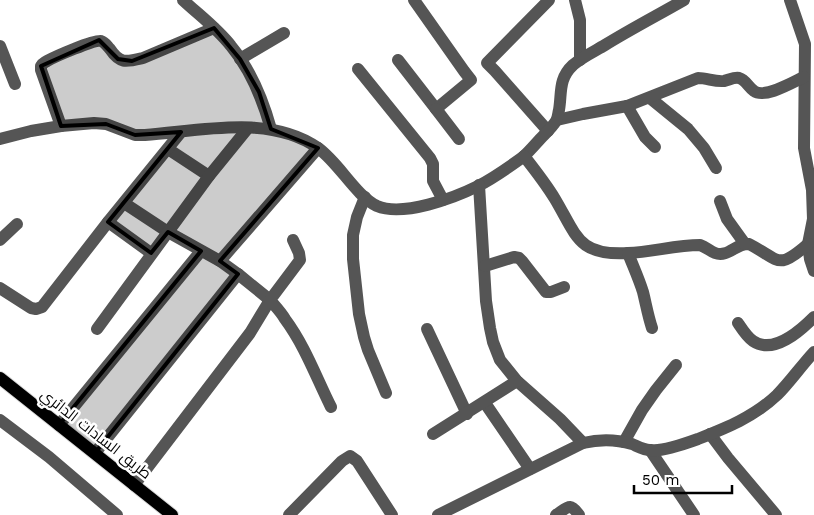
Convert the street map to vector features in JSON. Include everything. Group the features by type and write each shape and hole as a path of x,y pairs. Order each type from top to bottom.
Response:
{"main road":[{"name":"طريق السادات الدائري","path":"0,378 172,515"}],"street":[{"path":"183,0 214,28 240,59 259,92 271,129"},
{"path":"414,0 471,80"},
{"path":"436,109 471,80 549,0"},
{"path":"575,0 580,20 580,60"},
{"path":"790,0 810,58 804,77 809,131 804,148 812,190 813,219 808,244 814,271"},
{"path":"1,137 80,124 106,124 135,135 223,127 271,129 299,138 318,148 365,197 376,205 388,209 411,208 443,200 479,186 524,156 557,120 561,84 572,66 678,1"},
{"path":"61,126 41,70 41,66 47,60 100,40 104,42 118,59 125,62 132,61 214,28"},
{"path":"240,59 284,33"},
{"path":"0,46 15,84"},
{"path":"398,60 459,139"},
{"path":"486,63 496,71 548,131"},
{"path":"358,69 430,158 433,164 433,181 443,200"},
{"path":"557,120 627,106 698,78 717,82 737,78 743,79 760,94 780,88 804,77"},
{"path":"650,98 688,128 704,148 716,168"},
{"path":"627,106 645,137 655,148"},
{"path":"97,329 151,253 248,128"},
{"path":"0,288 31,308 36,310 42,307 181,132"},
{"path":"168,148 209,176"},
{"path":"220,261 318,148"},
{"path":"524,156 547,186 571,229 584,244 593,250 628,253 700,245 707,247 714,253 722,254 749,244 774,259 782,261 788,260 808,244"},
{"path":"479,186 486,301 493,342 500,360 517,381 560,419 583,443"},
{"path":"365,197 357,217 353,235 353,259 359,314 364,337 386,393"},
{"path":"720,201 726,219 745,244"},
{"path":"124,203 168,232 220,261 270,300 286,319 298,338 331,407"},
{"path":"108,222 151,253"},
{"path":"0,240 17,224"},
{"path":"134,485 250,333 270,300 300,260 293,240"},
{"path":"59,425 201,251"},
{"path":"628,253 639,279 652,328"},
{"path":"485,266 514,257 519,258 546,292 564,287"},
{"path":"96,453 238,274"},
{"path":"738,323 751,340 757,344 768,346 782,342 792,336 814,317"},
{"path":"427,329 467,414"},
{"path":"438,515 583,443 600,440 624,442 650,450 689,442 740,422 777,395 814,352"},
{"path":"624,442 651,396 676,365"},
{"path":"433,434 485,403 517,381"},
{"path":"485,403 530,469"},
{"path":"0,420 49,457 117,515"},
{"path":"710,434 776,515"},
{"path":"650,450 694,515"},
{"path":"289,515 342,461 350,456 357,461 392,515"},
{"path":"556,515 571,506 579,515"}],"highlighted area":[{"path":"214,28 240,59 259,92 271,129 318,148 220,261 238,274 95,453 59,425 201,251 168,232 151,253 108,222 181,132 135,135 106,124 61,126 41,66 99,40 118,59 132,61"}]}
